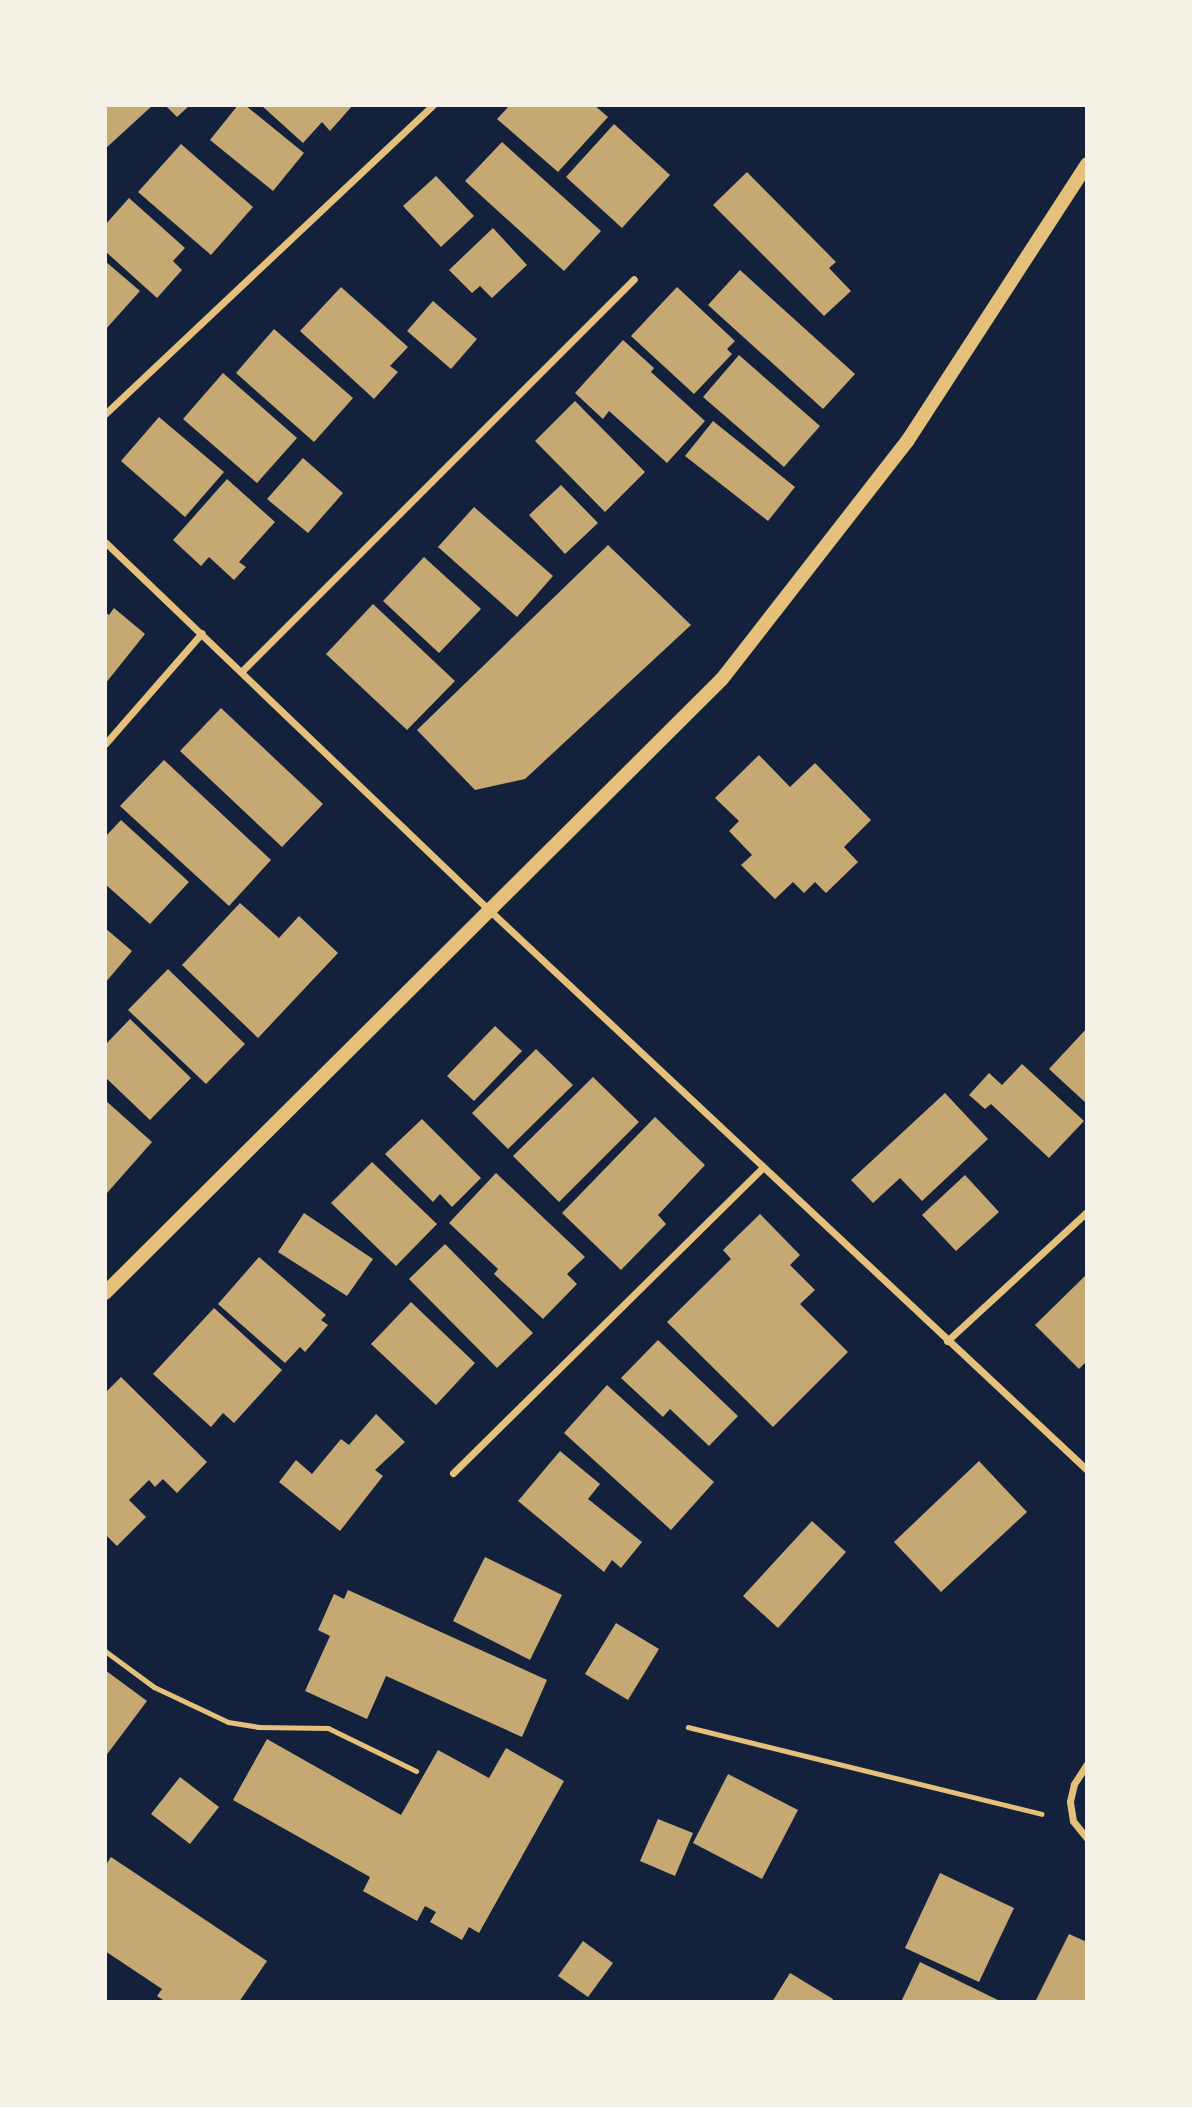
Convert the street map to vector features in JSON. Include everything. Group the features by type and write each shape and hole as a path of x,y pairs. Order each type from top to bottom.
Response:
{"main road":[{"path":"105,1293 722,679 908,440 1087,164"}],"street":[{"path":"105,414 433,105"},
{"path":"242,671 634,279"},
{"path":"105,542 488,909 1087,1471"},
{"path":"105,744 202,634"},
{"path":"453,1474 762,1168"},
{"path":"947,1340 1087,1212"},
{"path":"1087,1764 1074,1784 1070,1802 1073,1821 1087,1838"}],"lane":[{"path":"105,1651 154,1687 228,1722 258,1727 328,1728 416,1771"}],"path":[{"path":"688,1727 1073,1821"}],"building":[{"path":"105,105 153,105 105,149"},
{"path":"165,105 190,105 177,117"},
{"path":"238,105 245,105 304,153 273,191 210,140"},
{"path":"261,105 353,105 330,131 322,122 303,143"},
{"path":"510,105 594,105 608,117 558,172 497,119"},
{"path":"614,124 670,175 622,228 566,177"},
{"path":"502,142 601,231 564,271 465,181"},
{"path":"181,144 253,207 211,255 138,192"},
{"path":"747,172 836,262 829,268 851,291 824,316 713,205"},
{"path":"436,176 474,216 441,247 403,206"},
{"path":"129,198 185,248 173,261 182,270 157,298 105,251 105,225"},
{"path":"493,228 527,265 492,298 480,286 472,293 449,270"},
{"path":"105,261 140,291 105,330"},
{"path":"740,270 855,374 823,409 708,305"},
{"path":"341,287 408,347 390,366 398,372 374,399 300,331"},
{"path":"677,287 735,341 727,349 732,354 694,394 631,336"},
{"path":"433,301 477,339 451,369 407,331"},
{"path":"274,329 353,398 314,442 236,373"},
{"path":"623,340 654,368 651,372 705,421 667,463 609,411 603,419 575,393"},
{"path":"739,355 820,426 784,467 703,397"},
{"path":"223,373 297,438 257,483 183,419"},
{"path":"575,401 645,472 605,512 535,441"},
{"path":"159,417 224,472 185,517 121,461"},
{"path":"713,421 795,487 768,521 685,456"},
{"path":"303,458 343,493 308,533 267,499"},
{"path":"227,479 275,522 239,562 246,567 234,580 209,557 201,566 173,540"},
{"path":"561,485 598,523 565,554 529,515"},
{"path":"474,507 553,576 517,617 438,547"},
{"path":"608,545 691,625 525,779 475,790 417,730"},
{"path":"424,557 481,609 439,653 383,601"},
{"path":"373,604 455,681 407,730 326,654"},
{"path":"114,608 145,634 105,684 105,612 109,615"},
{"path":"221,708 323,804 282,847 180,751"},
{"path":"759,755 790,787 815,763 871,820 844,847 858,862 826,893 815,882 804,893 793,882 775,899 741,865 752,855 729,831 739,821 715,798"},
{"path":"164,760 271,860 229,906 120,806"},
{"path":"121,820 189,882 150,924 105,884 105,837"},
{"path":"240,903 279,938 299,916 338,953 258,1038 182,965"},
{"path":"105,928 132,951 105,983"},
{"path":"168,969 245,1044 206,1084 128,1010"},
{"path":"130,1019 191,1078 150,1120 105,1077 105,1045"},
{"path":"495,1026 522,1051 474,1101 447,1076"},
{"path":"1087,1028 1087,1104 1049,1069"},
{"path":"536,1049 573,1085 508,1149 472,1113"},
{"path":"1022,1064 1084,1121 1049,1158 991,1104 985,1109 969,1095 989,1073 1002,1085"},
{"path":"593,1077 639,1122 559,1202 513,1156"},
{"path":"945,1093 988,1139 922,1201 900,1178 873,1203 851,1180"},
{"path":"105,1100 152,1142 107,1193 105,1191"},
{"path":"655,1117 705,1165 658,1215 666,1224 621,1270 562,1213"},
{"path":"422,1119 481,1178 452,1207 440,1194 433,1202 385,1154"},
{"path":"372,1162 437,1224 396,1266 331,1203"},
{"path":"496,1173 585,1257 567,1274 577,1284 543,1319 494,1274 498,1269 449,1223"},
{"path":"965,1175 999,1212 956,1251 922,1215"},
{"path":"304,1213 373,1259 347,1296 278,1252"},
{"path":"760,1214 800,1255 790,1265 815,1290 800,1304 848,1352 773,1427 667,1322 731,1259 723,1250"},
{"path":"445,1244 533,1333 497,1368 409,1279"},
{"path":"259,1257 326,1315 321,1320 328,1325 305,1352 300,1347 285,1363 218,1304"},
{"path":"1087,1274 1087,1361 1079,1369 1035,1325"},
{"path":"411,1302 475,1363 436,1405 371,1344"},
{"path":"214,1308 282,1370 234,1423 223,1413 211,1427 153,1374"},
{"path":"658,1340 738,1416 709,1446 670,1409 663,1417 621,1378"},
{"path":"121,1377 207,1462 177,1493 163,1479 155,1487 149,1480 129,1500 146,1517 117,1546 105,1534 105,1393"},
{"path":"607,1385 714,1482 671,1530 564,1433"},
{"path":"376,1414 405,1442 375,1470 383,1476 340,1531 279,1482 296,1460 312,1474 341,1439 349,1445"},
{"path":"560,1451 600,1484 588,1499 642,1542 621,1568 612,1560 604,1572 518,1501"},
{"path":"979,1461 1027,1512 941,1592 894,1542"},
{"path":"812,1521 846,1552 778,1628 743,1596"},
{"path":"485,1557 562,1595 530,1660 453,1621"},
{"path":"348,1590 547,1680 522,1737 386,1676 367,1719 305,1691 330,1636 318,1630 334,1594 344,1599"},
{"path":"616,1623 659,1649 628,1700 585,1674"},
{"path":"105,1670 147,1701 105,1757"},
{"path":"267,1739 401,1815 438,1750 489,1778 506,1748 564,1781 479,1933 469,1927 462,1940 430,1922 436,1912 425,1906 417,1921 363,1891 370,1877 233,1800"},
{"path":"728,1774 798,1810 762,1879 693,1843"},
{"path":"180,1777 219,1807 190,1844 151,1814"},
{"path":"658,1819 693,1833 675,1876 640,1861"},
{"path":"111,1857 267,1961 239,2002 166,2002 157,1996 162,1989 105,1951 105,1866"},
{"path":"940,1873 1014,1908 979,1982 905,1948"},
{"path":"1069,1934 1087,1942 1087,2002 1035,2002"},
{"path":"583,1941 613,1963 588,1997 558,1976"},
{"path":"920,1962 1002,2002 901,2002"},
{"path":"790,1973 833,1999 832,2002 772,2002"}]}
